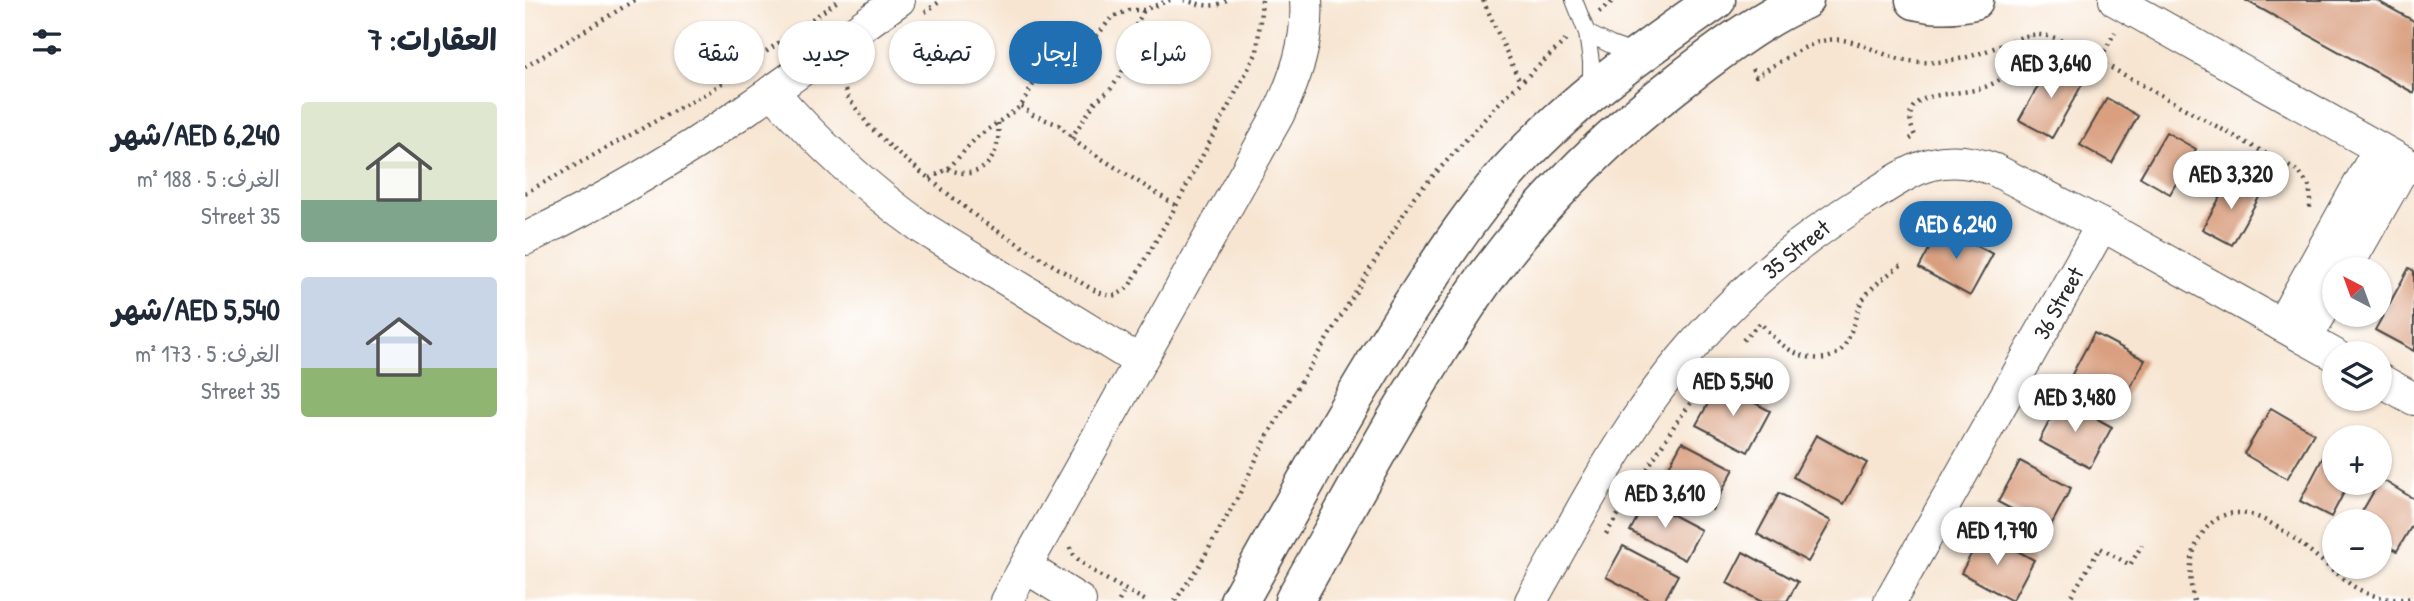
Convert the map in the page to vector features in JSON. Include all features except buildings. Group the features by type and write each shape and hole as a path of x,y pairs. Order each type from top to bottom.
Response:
{"street":[{"path":"1080,601 1017,591 1139,361 1278,115 1297,69 1304,43 1308,16 1306,0"},
{"path":"1239,601 1357,392 1433,272 1503,176 1591,92 1637,55 1716,0"},
{"path":"1294,601 1399,414 1495,265 1556,193 1658,97 1705,61 1804,0"},
{"path":"1915,0 1951,5 1973,0"},
{"path":"2121,4 2400,160"},
{"path":"525,239 614,192 683,151 772,92 910,8"},
{"path":"772,92 807,132 887,203 921,227 1139,361"},
{"name":"35 Street","path":"1531,601 1636,419 1685,355 1741,295 1835,218 1903,177 1940,162 1959,160 1995,170 2102,225 2322,348"},
{"path":"2352,257 2400,160"},
{"path":"2293,332 2400,160"},
{"name":"36 Street","path":"1890,601 2102,225"},
{"path":"2293,332 2322,302"},
{"path":"2392,387 2414,399"}],"lane":[{"path":"1574,0 1585,29 1591,62 1591,92"},
{"path":"1585,29 1611,46 1637,55"}],"path":[{"path":"525,67 635,0"},
{"path":"525,193 712,90 839,0"},
{"path":"910,8 942,0"},
{"path":"929,178 948,169 976,138 1021,106 1039,74 1051,65 1075,56 1090,45 1111,19 1129,10 1162,5 1170,0"},
{"path":"1184,0 1207,6 1221,4 1226,0"},
{"path":"843,84 848,96 869,126 896,152 983,222 1090,288 1108,296 1120,295 1130,285 1176,205 1257,52 1262,0"},
{"path":"1483,0 1520,83"},
{"path":"1175,601 1232,508 1268,435 1414,197 1500,102 1585,29 1614,0"},
{"path":"2099,61 2121,4"},
{"path":"1071,138 1096,101 1110,90 1122,73 1133,31 1144,9"},
{"path":"1903,177 1890,150 1915,136 1908,118 1913,105 1924,99 1985,87 1999,80 2021,57 2030,35"},
{"path":"1736,41 1756,76 1820,41 1830,39 1855,42 1887,56 1931,62 1954,61 2030,35 2052,37 2299,172 2310,188 2309,212"},
{"path":"1021,106 1033,115 1059,125 1071,138 1176,205"},
{"path":"948,169 966,174 992,160 1000,136 998,123"},
{"path":"1738,344 1760,323 1776,340 1799,354 1818,359 1837,354 1848,340 1862,300 1870,289 1901,265"},
{"path":"1600,544 1676,423 1718,367"},
{"path":"2194,601 2190,576 2195,547 2202,533 2212,523 2230,513 2240,512 2260,519 2293,537 2352,586 2364,592 2389,599 2414,598"},
{"path":"2069,601 2100,548 2130,565 2142,545"},
{"path":"1119,601 1125,589"}]}
